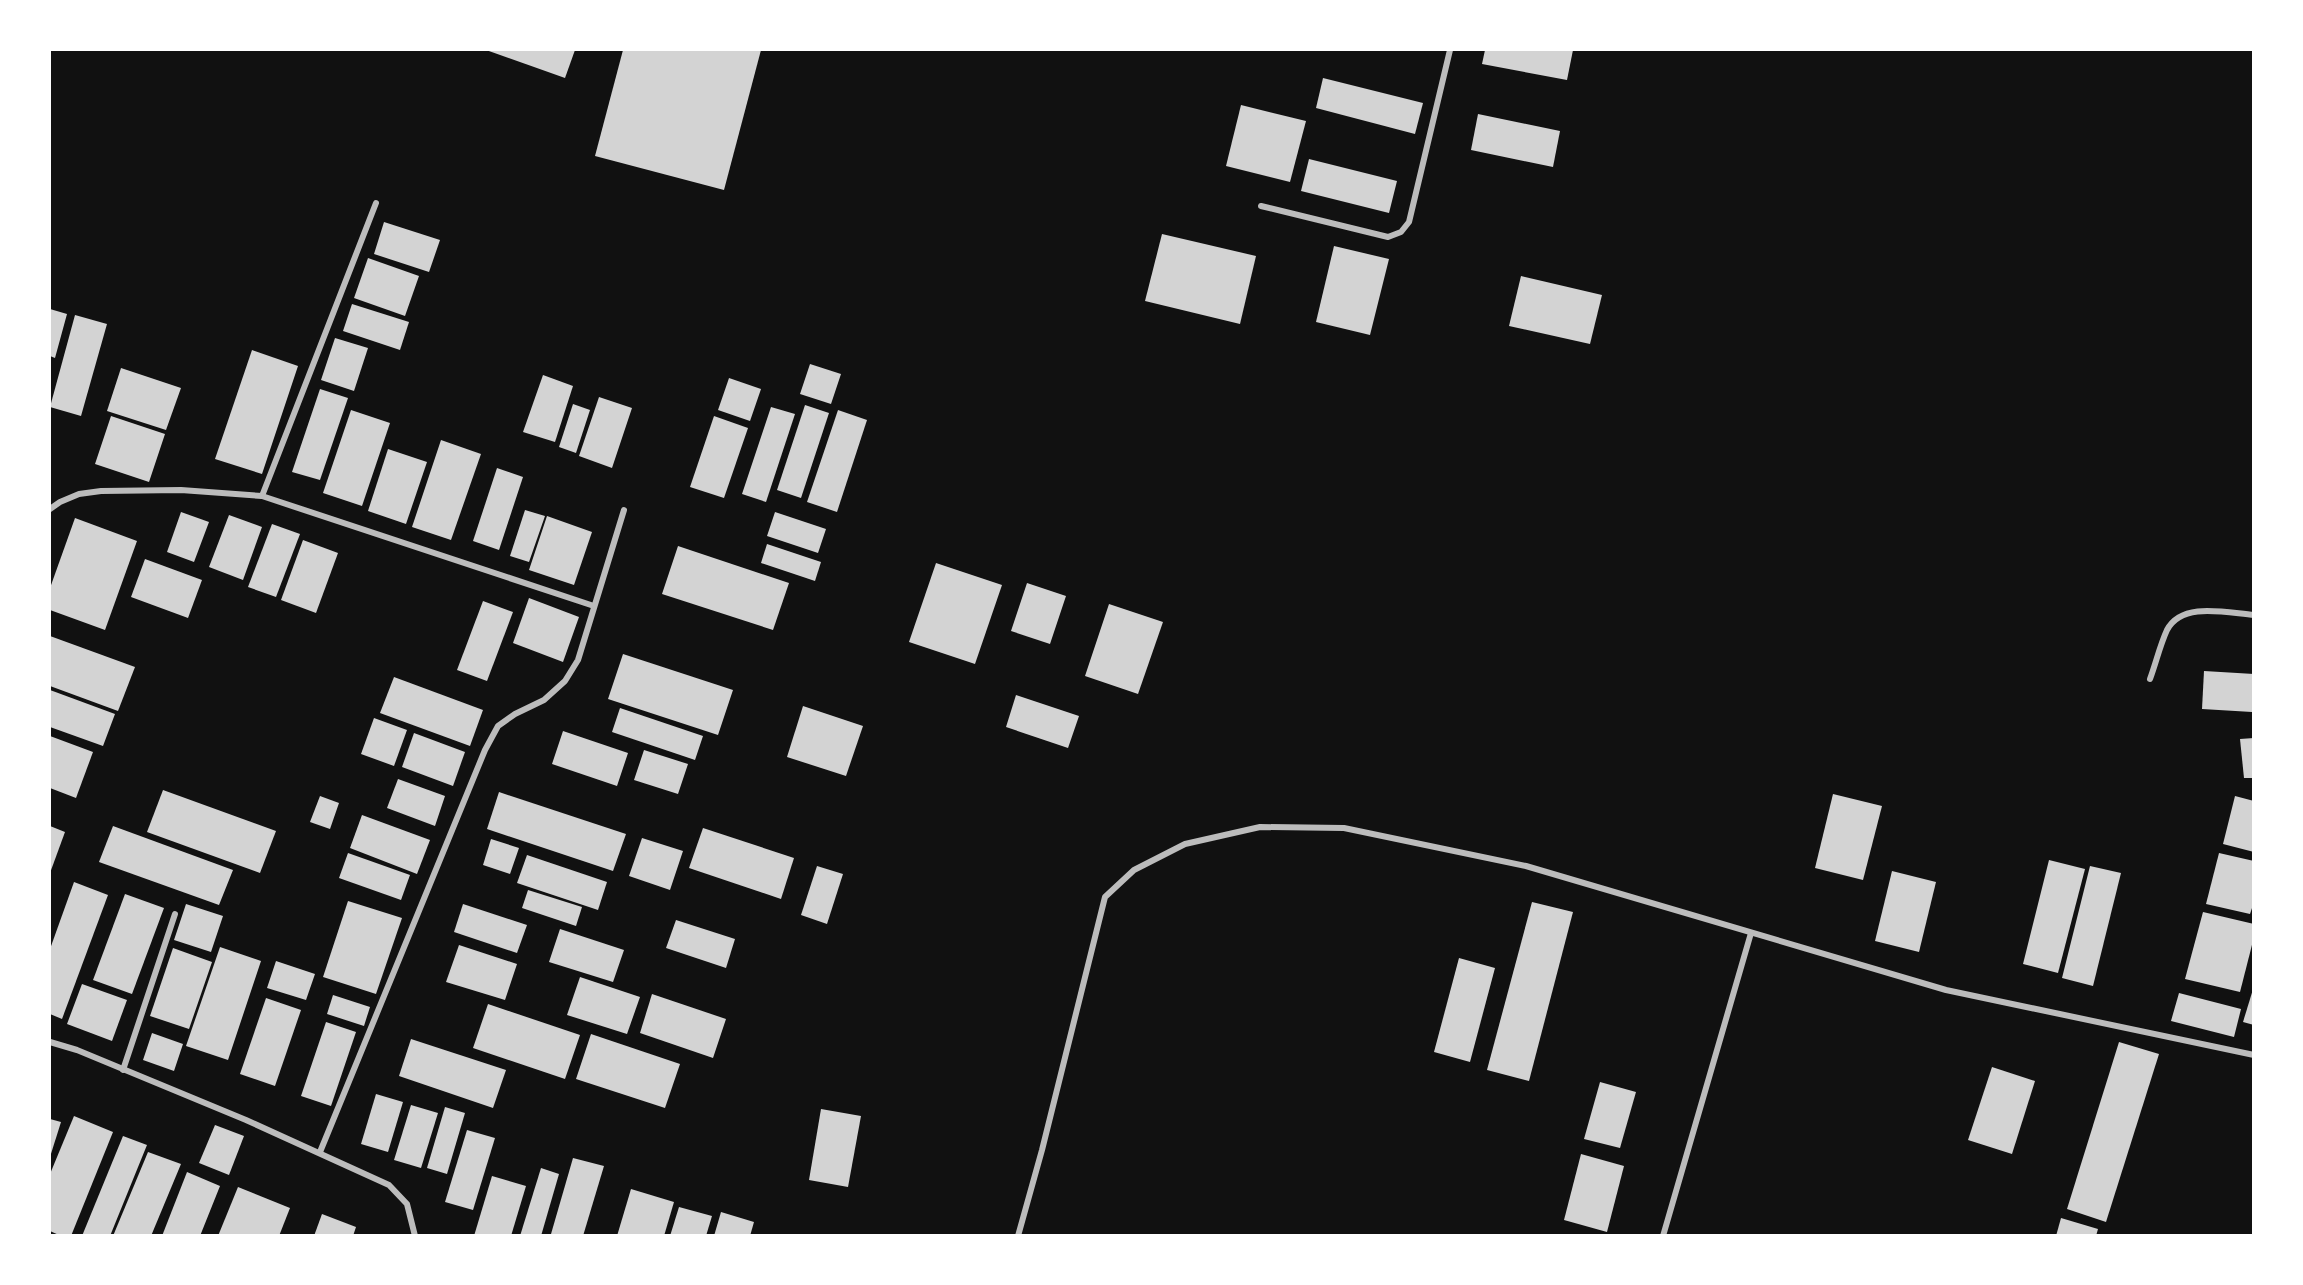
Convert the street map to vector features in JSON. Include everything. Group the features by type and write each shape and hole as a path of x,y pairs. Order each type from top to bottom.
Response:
{"street":[{"path":"1261,206 1388,237 1401,232 1409,222 1450,50"},
{"path":"262,496 376,203"},
{"path":"50,509 80,494 101,491 181,490 262,496 594,606"},
{"path":"320,1152 485,750 498,726 515,714 544,700 564,681 578,660 624,510"},
{"path":"2150,679 2168,628 2181,616 2201,610 2253,615"},
{"path":"1018,1236 1042,1150 1105,897 1134,870 1185,844 1260,827 1344,828 1526,866 1946,990 2253,1054"},
{"path":"123,1070 175,914"},
{"path":"1664,1236 1751,933"},
{"path":"50,1041 320,1152 389,1185 408,1204 415,1236"}],"building":[{"path":"486,50 575,50 565,78"},
{"path":"623,50 761,50 724,190 595,156"},
{"path":"1485,50 1573,50 1567,80 1482,64"},
{"path":"1323,78 1423,103 1415,134 1316,108"},
{"path":"1241,105 1306,121 1290,182 1226,166"},
{"path":"1478,114 1560,131 1553,167 1471,150"},
{"path":"1309,159 1397,181 1389,213 1301,191"},
{"path":"384,222 440,240 429,272 374,254"},
{"path":"1162,234 1256,256 1240,324 1145,301"},
{"path":"1334,246 1389,259 1370,335 1316,322"},
{"path":"368,258 419,276 405,316 354,298"},
{"path":"1521,276 1602,295 1590,344 1509,326"},
{"path":"352,304 409,322 400,350 343,331"},
{"path":"50,309 67,314 55,358 50,356"},
{"path":"75,315 107,324 81,416 50,407"},
{"path":"335,338 368,348 354,391 321,380"},
{"path":"252,350 298,366 262,474 215,459"},
{"path":"810,364 841,374 831,404 800,394"},
{"path":"121,368 181,388 166,430 107,411"},
{"path":"543,375 573,386 555,442 523,432"},
{"path":"729,378 761,389 750,421 718,410"},
{"path":"320,389 348,398 320,480 292,472"},
{"path":"599,397 632,408 612,468 579,456"},
{"path":"573,404 590,410 576,453 559,447"},
{"path":"805,405 829,413 801,498 777,490"},
{"path":"771,407 795,414 766,502 742,494"},
{"path":"351,410 390,423 362,506 323,493"},
{"path":"838,410 867,420 837,512 807,502"},
{"path":"111,416 165,434 149,482 95,464"},
{"path":"714,416 748,428 724,498 690,487"},
{"path":"441,440 481,454 451,540 412,527"},
{"path":"388,449 427,462 406,524 368,511"},
{"path":"497,468 523,477 499,550 473,541"},
{"path":"525,510 545,516 529,562 510,556"},
{"path":"181,512 209,522 194,562 167,552"},
{"path":"775,512 826,529 818,553 767,536"},
{"path":"229,515 262,527 243,580 209,567"},
{"path":"547,516 592,532 574,585 529,570"},
{"path":"75,518 137,541 105,630 50,610 50,588"},
{"path":"272,524 300,534 276,597 248,587"},
{"path":"303,540 338,553 316,613 281,600"},
{"path":"767,544 821,562 815,581 761,563"},
{"path":"678,546 789,583 773,630 662,594"},
{"path":"145,559 202,580 188,618 131,597"},
{"path":"936,563 1002,585 975,664 909,642"},
{"path":"1027,583 1066,596 1050,644 1011,631"},
{"path":"529,598 579,617 563,662 513,643"},
{"path":"483,601 513,612 487,681 457,670"},
{"path":"1109,604 1163,622 1138,694 1085,676"},
{"path":"50,636 135,667 118,711 50,686"},
{"path":"623,654 733,690 718,735 608,699"},
{"path":"2204,671 2254,674 2252,712 2202,709"},
{"path":"394,677 483,710 470,746 380,713"},
{"path":"50,690 115,714 103,746 50,727"},
{"path":"1016,695 1079,716 1068,748 1006,727"},
{"path":"803,706 863,726 846,776 787,757"},
{"path":"620,708 703,736 695,760 612,732"},
{"path":"374,718 407,730 394,766 361,754"},
{"path":"563,731 628,753 617,786 552,764"},
{"path":"414,733 465,752 453,786 402,767"},
{"path":"50,736 93,752 76,798 50,788"},
{"path":"2254,738 2254,778 2244,778 2240,739"},
{"path":"644,750 688,764 678,794 634,780"},
{"path":"398,779 445,796 435,826 387,808"},
{"path":"163,790 276,831 260,873 147,832"},
{"path":"499,792 626,834 613,871 487,829"},
{"path":"1833,794 1882,806 1863,880 1815,868"},
{"path":"320,796 339,803 330,829 310,822"},
{"path":"2235,796 2254,801 2254,852 2223,844"},
{"path":"362,815 430,840 417,874 350,848"},
{"path":"50,826 65,832 50,873"},
{"path":"113,826 233,870 219,905 99,862"},
{"path":"703,828 794,858 781,899 689,868"},
{"path":"642,838 683,851 670,890 629,876"},
{"path":"491,839 519,848 510,874 483,865"},
{"path":"348,853 410,875 401,900 339,878"},
{"path":"2219,853 2254,861 2254,902 2250,914 2206,904"},
{"path":"527,855 607,882 598,910 517,883"},
{"path":"2049,860 2085,869 2058,973 2023,964"},
{"path":"817,866 843,874 827,924 801,915"},
{"path":"2090,866 2121,873 2093,986 2062,978"},
{"path":"1892,871 1936,882 1919,952 1875,941"},
{"path":"74,882 108,895 62,1019 50,1014 50,949"},
{"path":"528,890 582,907 576,926 522,908"},
{"path":"125,894 164,908 132,994 93,980"},
{"path":"348,901 402,918 376,994 323,977"},
{"path":"1532,902 1573,912 1529,1081 1487,1070"},
{"path":"186,904 223,916 211,952 174,940"},
{"path":"463,904 527,925 517,953 454,932"},
{"path":"2203,912 2254,924 2254,937 2240,992 2185,979"},
{"path":"676,920 735,939 726,968 666,948"},
{"path":"560,929 624,950 613,982 549,962"},
{"path":"459,945 517,964 505,1000 446,982"},
{"path":"220,947 261,961 228,1060 186,1046"},
{"path":"173,948 212,962 189,1029 150,1016"},
{"path":"1459,958 1495,968 1470,1062 1434,1052"},
{"path":"276,961 315,974 306,1000 267,988"},
{"path":"580,977 640,997 627,1034 567,1015"},
{"path":"82,984 127,1000 112,1041 67,1024"},
{"path":"2254,986 2254,1025 2243,1022"},
{"path":"2179,993 2241,1009 2234,1037 2171,1021"},
{"path":"652,994 726,1019 713,1058 640,1033"},
{"path":"333,995 370,1007 364,1026 327,1014"},
{"path":"266,998 301,1010 275,1086 240,1074"},
{"path":"488,1004 580,1035 565,1079 473,1048"},
{"path":"326,1022 356,1032 331,1106 301,1096"},
{"path":"152,1033 183,1044 174,1071 143,1060"},
{"path":"591,1034 680,1064 665,1108 576,1079"},
{"path":"411,1039 506,1070 493,1108 399,1076"},
{"path":"2119,1042 2159,1054 2106,1222 2067,1209"},
{"path":"1992,1067 2035,1081 2012,1154 1968,1140"},
{"path":"1600,1082 1636,1092 1620,1148 1584,1139"},
{"path":"376,1094 403,1102 388,1152 361,1144"},
{"path":"411,1105 438,1113 421,1168 394,1160"},
{"path":"445,1107 465,1113 447,1174 427,1168"},
{"path":"821,1109 861,1116 848,1187 809,1180"},
{"path":"74,1116 113,1132 71,1236 61,1236 50,1231 50,1174"},
{"path":"50,1119 61,1122 50,1157"},
{"path":"215,1125 244,1136 229,1175 199,1163"},
{"path":"467,1130 495,1138 473,1210 445,1202"},
{"path":"123,1136 147,1145 110,1236 82,1236"},
{"path":"148,1152 181,1164 151,1236 113,1236"},
{"path":"1581,1154 1624,1166 1607,1232 1564,1220"},
{"path":"573,1158 604,1166 583,1236 555,1236 551,1234"},
{"path":"541,1168 559,1174 541,1236 520,1236"},
{"path":"187,1172 220,1186 200,1236 162,1236"},
{"path":"492,1176 526,1186 511,1236 474,1236"},
{"path":"238,1187 290,1208 279,1236 218,1236"},
{"path":"631,1189 674,1202 664,1236 617,1236"},
{"path":"679,1207 712,1216 706,1236 670,1236"},
{"path":"721,1212 754,1222 750,1236 714,1236"},
{"path":"322,1214 356,1227 353,1236 314,1236"},
{"path":"2061,1218 2098,1229 2096,1236 2056,1236"}]}
